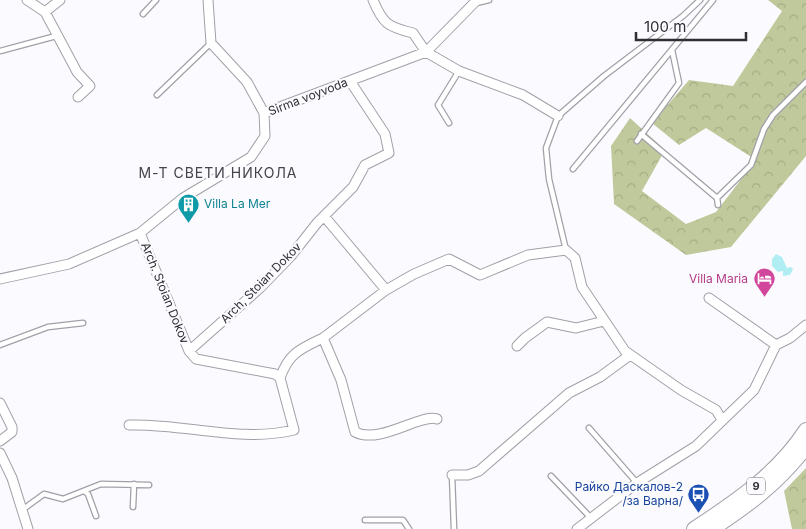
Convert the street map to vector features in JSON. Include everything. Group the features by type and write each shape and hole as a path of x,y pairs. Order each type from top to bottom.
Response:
{"highway":[{"name":"9","path":"694,529 741,499 770,474 806,430"},
{"name":"9","path":"712,529 773,485 806,447"}],"street":[{"path":"27,0 45,12 56,36 77,72 90,86 78,97"},
{"path":"45,12 60,0"},
{"path":"208,0 211,43 248,82 264,113"},
{"path":"373,0 380,17 388,26 413,33 426,52 459,71 523,95 558,116"},
{"name":"Sirma voyvoda","path":"0,279 70,264 140,233 183,198 251,157 265,136 264,113 426,52 476,1"},
{"name":"Arch, Stoian Dokov","path":"189,352 291,256 324,216 353,187 364,165 387,155 390,148 385,134 350,82"},
{"path":"324,216 386,290"},
{"name":"Arch. Stoian Dokov","path":"140,233 189,352 196,359 275,374 280,378"},
{"path":"129,425 146,424 243,434 276,434 294,430 280,378 286,361 305,346 323,338 386,290 414,274 449,259 480,275 528,255 566,250 575,258 582,288 630,355 681,390 716,410 722,420"},
{"path":"709,298 776,345"},
{"path":"517,346 547,322 576,328 604,321"},
{"path":"577,529 637,483 696,446 754,390 776,345 790,338 806,325"},
{"path":"323,338 341,380 355,432 360,435 381,434 405,428 425,418 437,419"},
{"path":"452,475 468,475 479,471 569,392 600,377 630,355"},
{"path":"0,403 12,428 8,436 0,441"},
{"path":"0,454 12,478 28,529"}],"lane":[{"path":"143,14 156,0"},
{"path":"476,1 482,3 489,0"},
{"path":"566,250 549,179 546,148 558,116 604,76 683,16 700,0"},
{"path":"573,169 713,0"},
{"path":"0,51 56,36"},
{"path":"157,95 211,43"},
{"path":"637,140 679,83 672,50"},
{"path":"449,124 438,105 459,71"},
{"path":"717,198 751,165 764,129 773,115 806,82"},
{"path":"641,134 717,198 718,204"},
{"path":"0,345 48,327 83,324"},
{"path":"589,428 637,483"},
{"path":"452,475 454,529"},
{"path":"551,476 591,518"},
{"path":"22,510 44,494 63,498 101,484 149,485"},
{"path":"133,507 134,484"},
{"path":"84,491 88,494 96,516"},
{"path":"365,520 404,520 409,529"}],"green space":[{"path":"768,0 806,0 806,156 731,247 686,255 614,204 611,146 630,118 665,150 642,191 686,224 716,212 756,160 706,128 679,145 652,123 689,80 733,86 782,11"},
{"path":"806,468 806,529 792,529 784,491"}],"water":[{"path":"776,254 782,257 787,268 791,267 793,269 790,275 783,276 783,271 778,272 772,266 772,259"}],"place":[{"name":"Villa La Mer","path":"188,223"},
{"name":"Villa Maria","path":"764,298"},
{"name":"Райко Даскалов-2 /за Варна/","path":"699,513"}],"district":[{"name":"М-Т СВЕТИ НИКОЛА","path":"218,173"}]}
